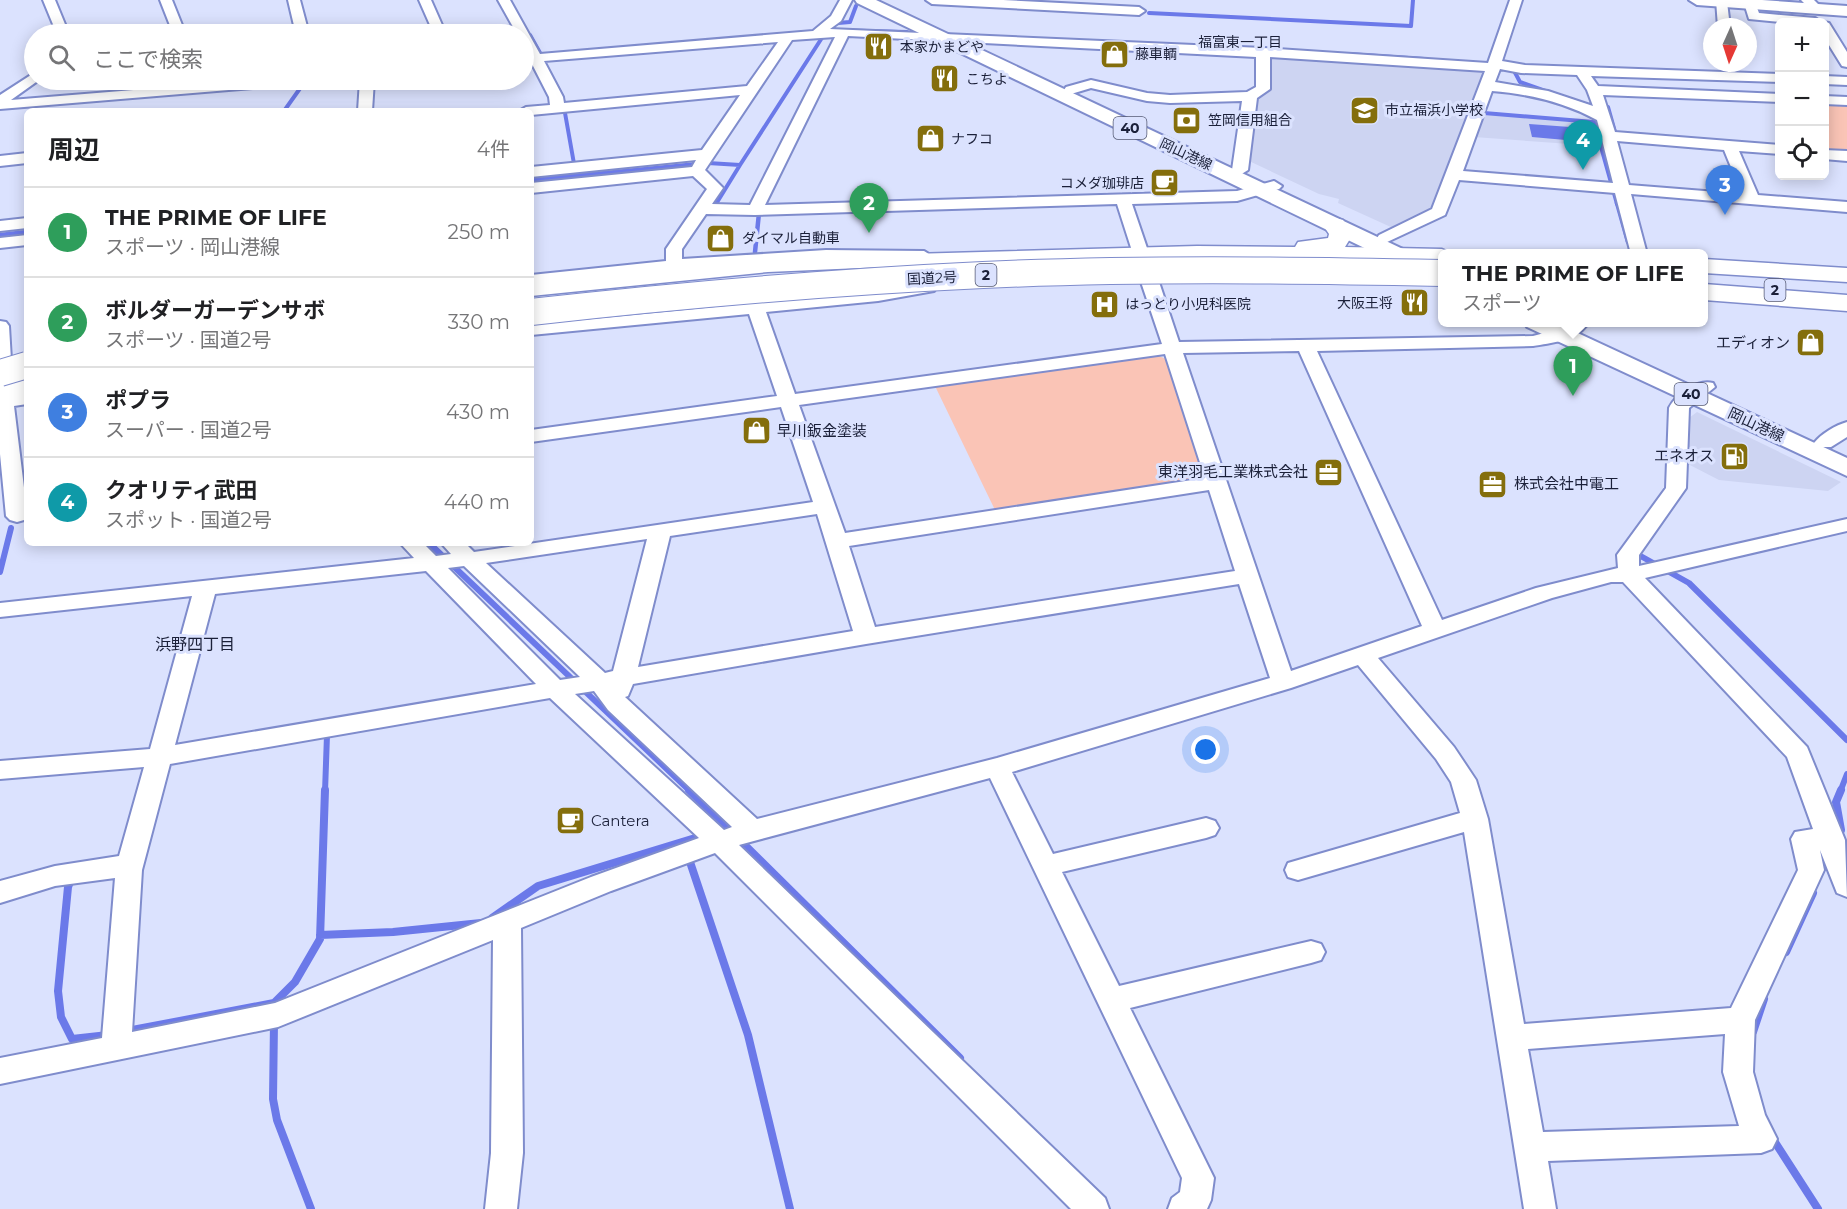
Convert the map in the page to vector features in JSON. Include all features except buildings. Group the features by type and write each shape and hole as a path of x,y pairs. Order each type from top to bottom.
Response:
{"highway":[{"path":"534,321 1025,279 1144,265 1237,247 1330,246 1341,237 1340,230 1335,225"},
{"path":"1197,253 1392,246 1438,267"},
{"path":"1084,257 1144,265 1438,267"},
{"path":"534,288 778,265 990,258 1084,257 1143,262 1438,267"},
{"name":"国道2号","path":"534,302 733,281 947,267 1257,260 1438,267"},
{"name":"2","path":"1708,266 1847,275"},
{"name":"国道2号","path":"534,312 736,291 1003,275 1438,267"},
{"name":"2","path":"1708,275 1847,285"},
{"name":"2","path":"1708,285 1847,295"},
{"path":"1708,292 1847,303"}],"main road":[{"name":"岡山港線","path":"863,0 1392,246"},
{"name":"岡山港線","path":"881,0 1240,170 1335,225 1392,246"},
{"path":"1697,0 1757,3 1813,10 1847,10"},
{"name":"岡山港線","path":"1569,328 1700,391 1847,468"},
{"name":"岡山港線","path":"1700,391 1847,453"}],"street":[{"path":"50,0 59,24"},
{"path":"166,0 176,24"},
{"path":"294,0 300,24"},
{"path":"425,0 436,24"},
{"path":"504,0 517,24"},
{"path":"822,33 836,18 846,0"},
{"path":"932,0 996,2 1263,52 1582,72 1729,73 1775,78"},
{"path":"1392,246 1439,212 1488,86 1516,0"},
{"path":"1721,2 1723,18"},
{"path":"562,108 536,58 822,33 938,35 962,38 1135,28"},
{"path":"755,210 844,32"},
{"path":"1829,34 1847,63"},
{"path":"698,171 707,154 788,36"},
{"path":"1071,90 1091,84 1147,97 1170,99 1250,96 1263,89 1263,52"},
{"path":"1582,72 1594,90 1611,137 1615,188 1637,249"},
{"path":"1829,80 1847,81"},
{"path":"0,103 24,85"},
{"path":"1488,86 1537,92 1594,112 1601,110"},
{"path":"88,90 89,98"},
{"path":"0,103 89,98 135,90"},
{"path":"365,108 366,90"},
{"path":"534,110 752,90"},
{"path":"1594,90 1775,98"},
{"path":"1240,170 1250,96"},
{"path":"1829,100 1847,101"},
{"path":"1611,137 1775,150"},
{"path":"1730,148 1752,199"},
{"path":"534,172 707,154"},
{"path":"1829,154 1847,156"},
{"path":"0,161 24,158"},
{"path":"534,188 698,171"},
{"path":"674,265 674,249 715,188 698,171"},
{"path":"1455,175 1847,207"},
{"path":"700,209 755,210 1237,196 1268,188"},
{"path":"1123,199 1215,483 1283,682"},
{"path":"0,226 24,223"},
{"path":"0,243 24,240"},
{"path":"534,280 674,265 835,254 990,258"},
{"path":"534,330 878,296 948,284"},
{"path":"756,308 837,541 866,636"},
{"path":"0,326 12,383 15,517"},
{"path":"534,436 1172,348 1533,341 1569,328"},
{"path":"1306,346 1436,631"},
{"path":"12,383 24,363"},
{"path":"1700,391 1682,402 1679,408 1676,488 1628,555 1629,575 1798,753 1847,886"},
{"path":"1824,443 1847,428"},
{"path":"837,541 1215,483"},
{"path":"2,615 206,587 660,532 824,507"},
{"path":"0,1071 116,1039 273,1016 717,839 997,767 1283,682 1544,593 1611,575 1629,575 1847,525"},
{"path":"617,704 660,532"},
{"path":"419,546 451,558 580,685 717,839 1093,1209"},
{"path":"451,558 580,685 617,704 717,839"},
{"path":"0,770 160,757 866,636 1248,576"},
{"path":"116,1039 131,865 206,587"},
{"path":"1363,656 1445,753 1463,780 1475,819 1540,1209"},
{"path":"997,767 1198,1178 1195,1200 1184,1209"},
{"path":"1298,870 1475,819"},
{"path":"1045,866 1206,828"},
{"path":"1530,1147 1761,1139 1750,1116 1738,1072 1740,1020 1811,870 1804,839 1829,841"},
{"path":"0,892 69,874 131,865"},
{"path":"501,1209 507,1153 507,924"},
{"path":"1111,1000 1311,952"},
{"path":"1512,1038 1740,1020"}],"shaded area":[{"path":"1266,56 1486,71 1433,212 1393,228 1338,203 1339,199 1319,194 1249,161 1255,96"},
{"path":"1829,103 1847,104 1847,152 1829,150"},
{"path":"1484,114 1593,123 1598,146 1474,137"},
{"path":"1159,356 1166,359 1205,474 1197,480 995,510 935,386"},
{"path":"1697,412 1841,482 1828,491 1719,480 1686,463 1685,421"}],"water":[{"path":"1529,124 1584,128 1588,142 1532,137"}],"waterway":[{"path":"1149,13 1411,26 1413,0"},
{"path":"838,23 850,22 856,6"},
{"path":"740,165 827,30 907,32"},
{"path":"534,42 544,60"},
{"path":"1348,54 1424,59"},
{"path":"1512,67 1520,82 1551,93"},
{"path":"555,83 562,96 576,175"},
{"path":"286,108 299,90"},
{"path":"1601,106 1608,107 1617,139"},
{"path":"1484,113 1594,122 1617,204"},
{"path":"708,163 740,165"},
{"path":"534,180 696,164"},
{"path":"716,204 740,165"},
{"path":"1617,203 1628,242"},
{"path":"753,213 759,213 755,252"},
{"path":"0,235 24,232"},
{"path":"0,572 11,528"},
{"path":"432,546 691,792"},
{"path":"1637,554 1689,583 1847,740"},
{"path":"325,792 327,735"},
{"path":"1840,792 1847,774"},
{"path":"320,935 325,790"},
{"path":"689,790 960,1058"},
{"path":"1834,830 1841,830 1836,802 1841,790"},
{"path":"492,918 538,886 705,835"},
{"path":"688,856 748,1035 790,1209"},
{"path":"71,879 68,887 58,991 61,1017 72,1039 108,1035"},
{"path":"1786,952 1813,893"},
{"path":"320,935 393,932 481,923"},
{"path":"127,1031 274,1003 295,982 320,935"},
{"path":"1753,1032 1764,999"},
{"path":"274,1022 273,1099 277,1120 311,1209"},
{"path":"1771,1136 1818,1209"}],"place":[{"name":"本家かまどや","path":"879,47"},
{"name":"藤車輌","path":"1114,54"},
{"name":"こちよ","path":"945,79"},
{"name":"市立福浜小学校","path":"1364,110"},
{"name":"笠岡信用組合","path":"1187,120"},
{"name":"ナフコ","path":"930,139"},
{"name":"クオリティ武田","path":"1583,170"},
{"name":"コメダ珈琲店","path":"1165,183"},
{"name":"ポプラ","path":"1725,215"},
{"name":"ボルダーガーデンサボ","path":"869,233"},
{"name":"ダイマル自動車","path":"721,238"},
{"name":"大阪王将","path":"1414,303"},
{"name":"はっとり小児科医院","path":"1104,304"},
{"name":"エディオン","path":"1811,343"},
{"name":"THE PRIME OF LIFE","path":"1573,396"},
{"name":"早川鈑金塗装","path":"756,431"},
{"name":"エネオス","path":"1735,456"},
{"name":"東洋羽毛工業株式会社","path":"1329,472"},
{"name":"株式会社中電工","path":"1493,484"},
{"name":"Cantera","path":"570,821"}],"district":[{"name":"福富東一丁目","path":"1240,42"},
{"name":"浜野四丁目","path":"195,644"}]}
